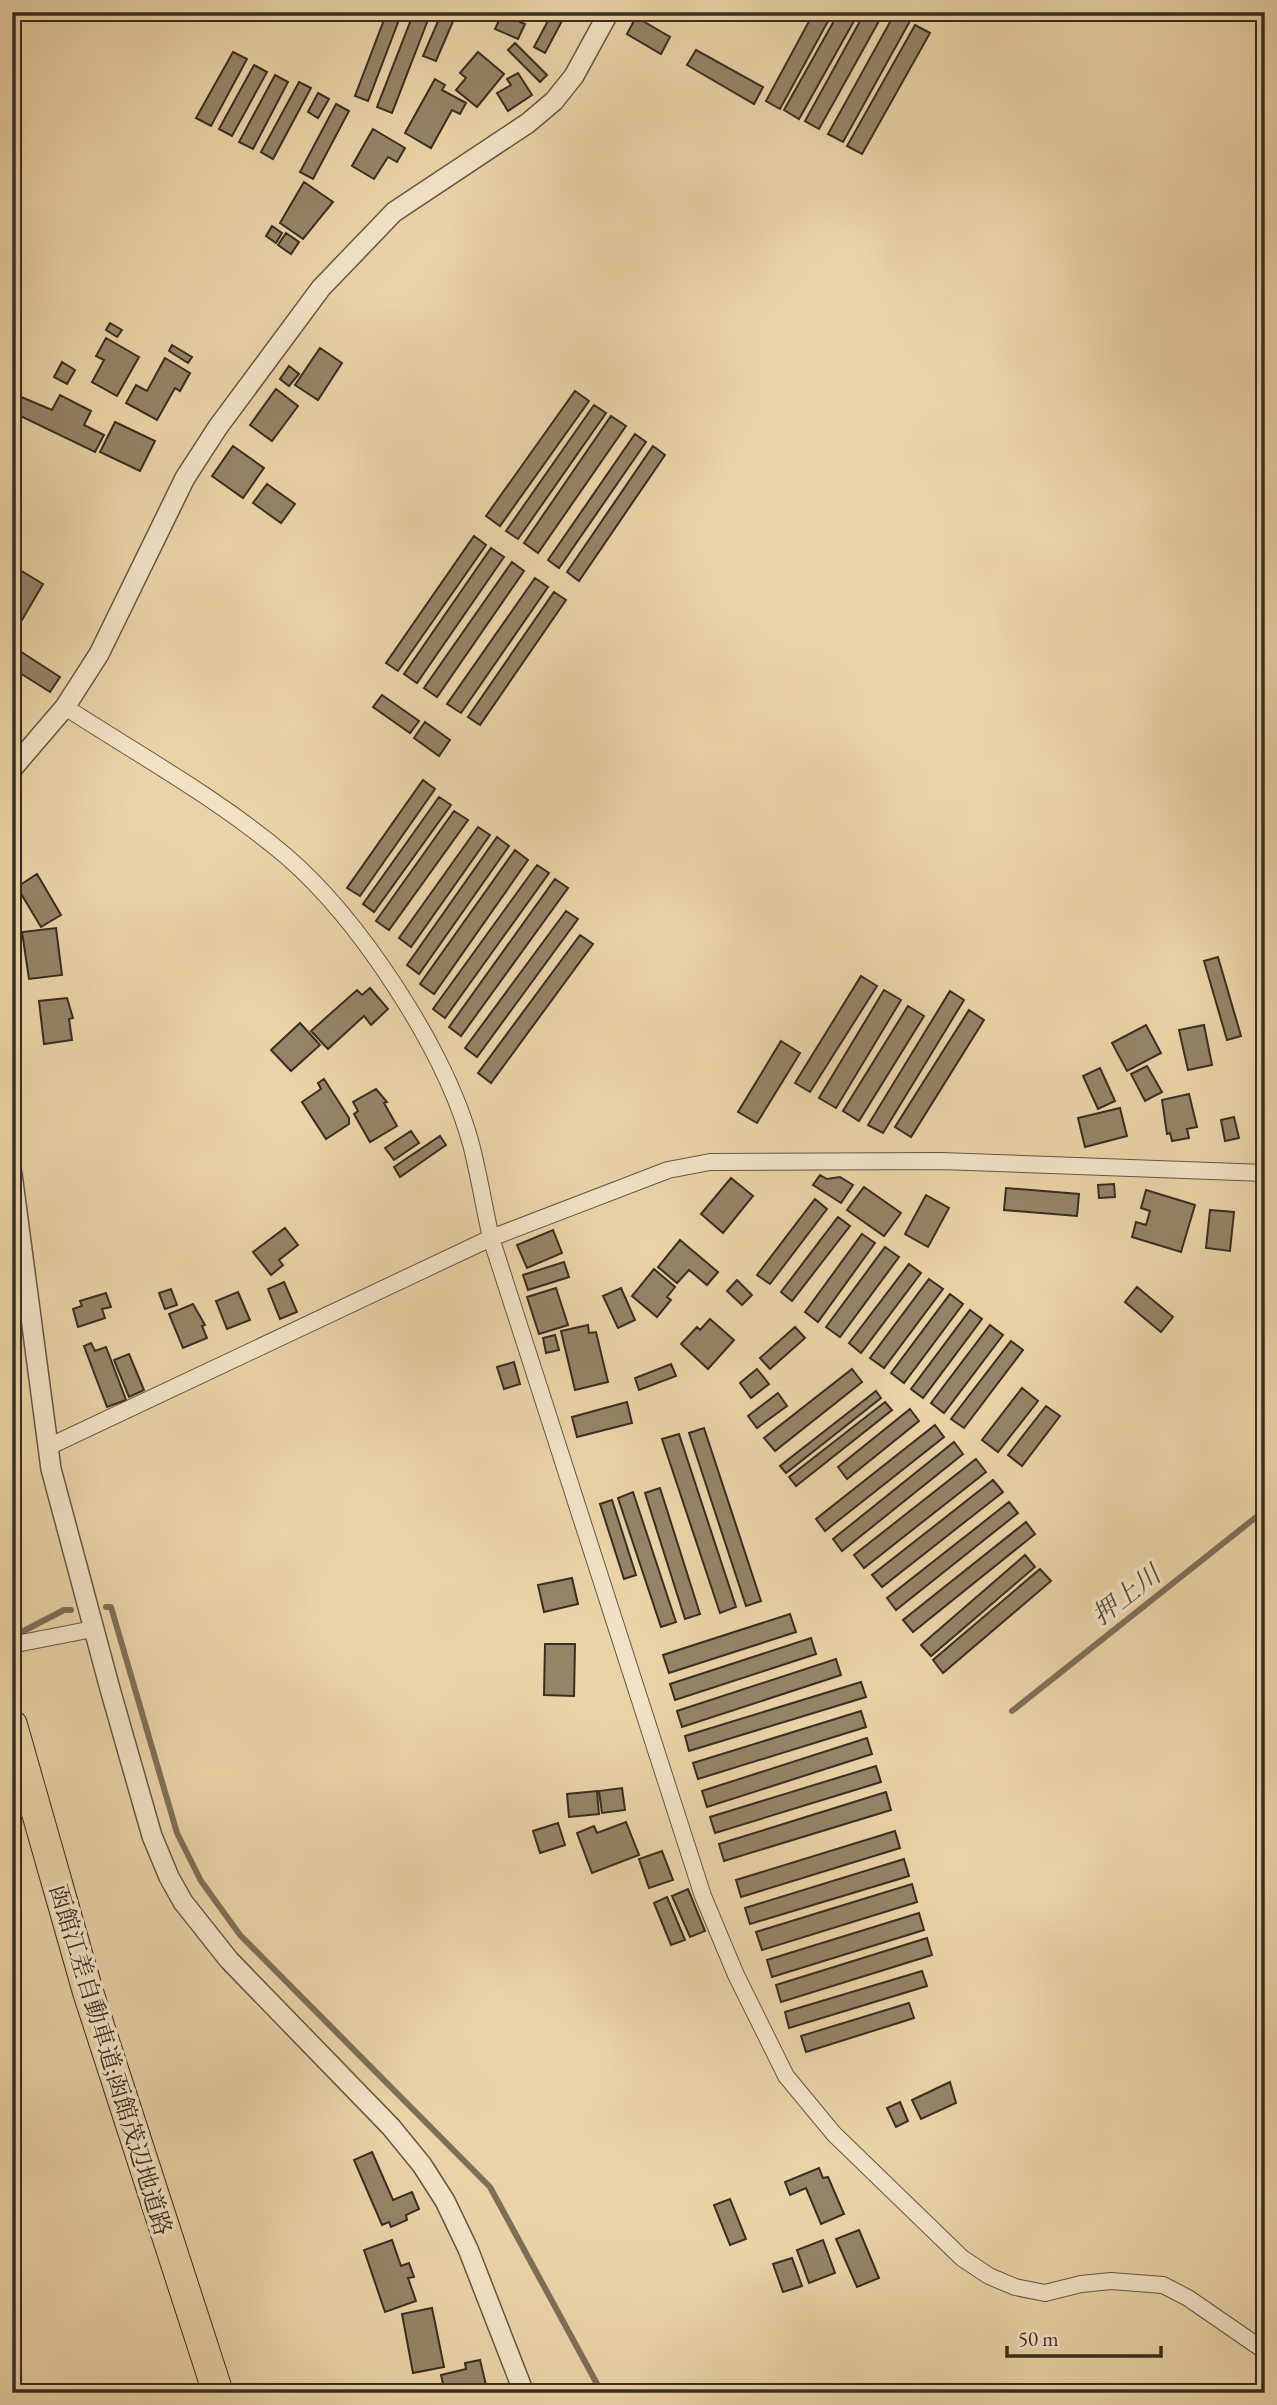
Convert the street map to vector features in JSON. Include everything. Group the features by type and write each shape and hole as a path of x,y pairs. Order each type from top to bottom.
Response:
{"highway":[{"name":"函館江差自動車道;函館茂辺地道路","path":"12,1725 88,1992 218,2393"}],"street":[{"path":"12,769 65,707 123,609 185,478 218,426 321,288 394,212 528,123 554,101 574,76 609,12"},
{"path":"65,707 248,826 287,857 349,923 399,994 444,1074 471,1143 491,1238 703,1896 736,1975 786,2076 834,2134 962,2258 989,2276 1015,2287 1045,2293 1081,2284 1111,2281 1163,2286 1188,2298 1265,2351"},
{"path":"48,1447 491,1238 623,1185 668,1170 710,1162 941,1161 1265,1173"},
{"path":"12,1174 48,1447 70,1546 152,1836 183,1902 229,1961 391,2127 422,2165 445,2201 468,2249 524,2393"},
{"path":"21,1643 93,1629"}],"building":[{"path":"387,12 402,12 368,101 355,96"},
{"path":"414,12 431,12 392,113 377,107"},
{"path":"442,12 457,12 436,61 423,56"},
{"path":"503,12 524,12 520,22 525,24 518,39 495,29"},
{"path":"564,12 584,12 582,19"},
{"path":"814,12 833,12 780,109 766,101"},
{"path":"839,12 859,12 799,119 784,110"},
{"path":"865,12 884,12 819,129 805,121"},
{"path":"926,12 941,12 937,19"},
{"path":"895,13 910,21 843,142 828,134"},
{"path":"551,15 562,21 545,53 534,47"},
{"path":"636,17 670,37 661,54 627,34"},
{"path":"915,25 930,33 862,154 847,146"},
{"path":"515,43 547,75 540,82 508,50"},
{"path":"696,50 763,87 754,104 687,65"},
{"path":"233,52 247,59 211,126 196,118"},
{"path":"478,52 504,74 477,107 456,90 466,78 460,73"},
{"path":"254,65 267,72 232,136 219,129"},
{"path":"518,73 532,95 508,111 497,93 511,85 507,79"},
{"path":"275,75 288,82 253,149 239,142"},
{"path":"435,79 445,85 442,90 466,103 460,114 452,110 431,148 405,133"},
{"path":"299,82 311,88 273,159 261,152"},
{"path":"318,93 329,99 318,118 308,112"},
{"path":"336,104 349,111 313,179 300,172"},
{"path":"373,129 405,148 397,162 388,157 374,179 352,166"},
{"path":"304,182 333,202 303,239 280,223"},
{"path":"272,226 282,233 276,243 266,236"},
{"path":"286,233 299,242 291,254 278,245"},
{"path":"110,323 122,330 117,337 106,330"},
{"path":"106,338 139,357 117,396 92,382 104,360 96,356"},
{"path":"172,345 192,357 188,363 169,351"},
{"path":"320,348 342,363 318,400 295,385"},
{"path":"165,358 190,373 180,391 175,388 157,420 126,403 136,385 147,391"},
{"path":"62,362 75,370 67,384 54,377"},
{"path":"289,366 299,374 289,386 280,379"},
{"path":"276,389 298,406 272,441 250,425"},
{"path":"575,391 589,401 500,526 486,516"},
{"path":"14,394 52,410 60,395 91,411 84,425 104,435 95,452 12,412"},
{"path":"594,405 606,413 518,539 506,531"},
{"path":"611,416 626,426 538,553 524,543"},
{"path":"115,422 155,441 140,471 100,452"},
{"path":"635,434 646,442 559,568 548,560"},
{"path":"233,446 264,468 243,498 212,476"},
{"path":"653,446 665,455 579,581 567,572"},
{"path":"267,484 295,504 281,523 253,503"},
{"path":"474,536 486,545 398,671 386,663"},
{"path":"491,548 504,557 417,683 404,674"},
{"path":"512,562 524,571 437,697 424,688"},
{"path":"15,567 43,584 19,625 12,620 12,573"},
{"path":"535,578 548,587 461,713 447,704"},
{"path":"554,592 566,600 480,725 468,717"},
{"path":"12,646 60,677 50,692 12,668"},
{"path":"382,695 419,721 410,733 373,707"},
{"path":"425,722 450,740 439,756 414,738"},
{"path":"423,780 435,789 360,896 347,888"},
{"path":"439,797 451,805 374,912 363,904"},
{"path":"454,811 468,820 389,930 376,921"},
{"path":"478,827 490,835 411,947 399,938"},
{"path":"497,837 509,846 419,974 407,965"},
{"path":"515,850 528,860 434,994 420,984"},
{"path":"537,865 549,873 445,1018 433,1009"},
{"path":"37,874 61,915 41,927 17,887"},
{"path":"555,879 568,888 461,1036 449,1027"},
{"path":"566,911 578,919 477,1057 465,1048"},
{"path":"56,928 62,975 29,979 22,932"},
{"path":"580,935 593,944 491,1083 478,1073"},
{"path":"1218,957 1241,1036 1227,1040 1204,961"},
{"path":"861,976 877,986 810,1092 795,1083"},
{"path":"370,988 388,1009 371,1025 364,1016 328,1049 311,1031 357,990 362,995"},
{"path":"884,990 901,1000 836,1108 819,1098"},
{"path":"950,991 964,1000 883,1133 868,1125"},
{"path":"67,998 73,1018 69,1019 72,1040 44,1044 39,1001"},
{"path":"908,1006 924,1016 859,1121 843,1111"},
{"path":"969,1010 984,1020 911,1137 895,1127"},
{"path":"300,1023 320,1045 291,1071 271,1050"},
{"path":"1146,1025 1161,1053 1127,1071 1112,1043"},
{"path":"1204,1025 1212,1065 1188,1070 1179,1030"},
{"path":"781,1041 800,1053 757,1123 738,1112"},
{"path":"1147,1066 1162,1092 1145,1101 1131,1074"},
{"path":"1100,1068 1115,1101 1098,1109 1083,1076"},
{"path":"324,1079 349,1118 349,1124 326,1139 302,1102 321,1089 318,1083"},
{"path":"376,1089 387,1102 384,1103 397,1126 370,1142 354,1114 358,1111 353,1102"},
{"path":"1189,1094 1197,1127 1187,1129 1189,1138 1172,1141 1170,1133 1167,1134 1162,1100"},
{"path":"1120,1108 1127,1136 1085,1147 1078,1118"},
{"path":"1234,1117 1239,1138 1225,1141 1221,1120"},
{"path":"411,1131 419,1143 394,1160 385,1148"},
{"path":"440,1136 446,1145 400,1177 394,1167"},
{"path":"820,1175 827,1179 840,1177 853,1185 841,1203 813,1185"},
{"path":"731,1178 753,1196 723,1233 701,1214"},
{"path":"1114,1184 1115,1197 1099,1198 1098,1185"},
{"path":"864,1187 901,1213 884,1236 847,1210"},
{"path":"1006,1188 1079,1194 1077,1216 1004,1210"},
{"path":"1146,1190 1195,1205 1181,1252 1132,1237 1136,1222 1146,1225 1150,1211 1141,1208"},
{"path":"1261,1191 1265,1191 1265,1210 1260,1210"},
{"path":"926,1195 949,1208 928,1247 905,1234"},
{"path":"815,1199 827,1209 770,1284 757,1275"},
{"path":"1210,1210 1234,1212 1230,1251 1206,1248"},
{"path":"1261,1216 1265,1217 1265,1252 1260,1252"},
{"path":"838,1217 850,1226 792,1301 781,1292"},
{"path":"285,1228 298,1245 279,1260 283,1265 271,1275 253,1252"},
{"path":"553,1230 562,1253 527,1268 517,1245"},
{"path":"862,1234 875,1243 818,1322 805,1312"},
{"path":"680,1240 718,1272 707,1285 689,1270 677,1283 658,1267"},
{"path":"885,1247 899,1257 840,1337 826,1327"},
{"path":"564,1262 569,1277 528,1290 523,1275"},
{"path":"909,1264 921,1273 861,1353 849,1343"},
{"path":"654,1269 675,1287 667,1297 671,1300 657,1317 632,1296"},
{"path":"929,1279 943,1289 884,1368 870,1358"},
{"path":"737,1280 752,1295 742,1305 727,1291"},
{"path":"284,1282 297,1312 280,1319 268,1289"},
{"path":"1137,1287 1173,1317 1161,1332 1125,1302"},
{"path":"556,1288 568,1325 539,1334 527,1297"},
{"path":"621,1288 635,1320 618,1328 603,1296"},
{"path":"171,1289 177,1305 165,1309 159,1293"},
{"path":"238,1292 250,1320 227,1329 216,1301"},
{"path":"106,1293 111,1307 102,1309 105,1318 78,1327 73,1309 82,1306 80,1301"},
{"path":"950,1294 963,1304 904,1383 891,1373"},
{"path":"193,1304 205,1325 202,1326 207,1338 183,1348 169,1314"},
{"path":"970,1310 982,1319 923,1398 911,1389"},
{"path":"710,1319 734,1340 708,1369 681,1344 697,1327 700,1330"},
{"path":"588,1325 589,1333 596,1332 608,1382 575,1390 561,1331"},
{"path":"990,1325 1003,1335 944,1413 931,1403"},
{"path":"795,1327 805,1338 770,1369 760,1358"},
{"path":"555,1335 559,1350 546,1353 543,1338"},
{"path":"1011,1341 1023,1350 964,1428 951,1419"},
{"path":"91,1343 95,1351 106,1347 126,1400 107,1407 84,1346"},
{"path":"129,1354 144,1390 129,1397 114,1360"},
{"path":"514,1362 520,1384 504,1389 497,1367"},
{"path":"671,1364 676,1376 639,1390 635,1378"},
{"path":"757,1369 769,1384 751,1398 740,1383"},
{"path":"852,1369 862,1382 775,1451 764,1438"},
{"path":"1022,1388 1038,1401 998,1452 982,1440"},
{"path":"876,1391 881,1398 786,1473 780,1466"},
{"path":"778,1393 787,1406 757,1428 748,1416"},
{"path":"627,1402 632,1423 577,1437 572,1417"},
{"path":"885,1402 892,1410 796,1486 789,1477"},
{"path":"1046,1406 1060,1416 1022,1466 1008,1455"},
{"path":"910,1409 919,1421 847,1479 838,1467"},
{"path":"935,1425 944,1437 825,1531 816,1519"},
{"path":"704,1428 761,1601 746,1606 689,1433"},
{"path":"679,1434 736,1607 720,1613 662,1439"},
{"path":"954,1442 963,1454 842,1551 833,1539"},
{"path":"976,1459 986,1472 864,1568 854,1555"},
{"path":"993,1480 1003,1492 882,1587 872,1575"},
{"path":"660,1488 700,1614 685,1619 645,1493"},
{"path":"633,1492 676,1622 661,1627 618,1498"},
{"path":"612,1500 636,1575 624,1579 600,1504"},
{"path":"1009,1502 1018,1513 896,1610 887,1598"},
{"path":"1026,1522 1035,1534 913,1632 903,1620"},
{"path":"1025,1555 1035,1567 931,1656 921,1645"},
{"path":"1040,1569 1051,1581 943,1673 933,1660"},
{"path":"572,1578 578,1604 544,1612 538,1585"},
{"path":"790,1614 796,1632 669,1673 663,1655"},
{"path":"811,1638 816,1654 675,1700 670,1684"},
{"path":"545,1644 575,1644 574,1696 544,1695"},
{"path":"836,1659 841,1675 682,1727 677,1711"},
{"path":"861,1682 866,1697 689,1751 685,1736"},
{"path":"861,1711 866,1727 698,1779 693,1763"},
{"path":"867,1738 872,1754 707,1807 702,1791"},
{"path":"876,1766 881,1782 715,1833 710,1817"},
{"path":"622,1788 625,1810 602,1813 599,1791"},
{"path":"597,1791 599,1814 569,1817 567,1794"},
{"path":"886,1792 891,1810 724,1861 719,1844"},
{"path":"626,1822 639,1855 592,1873 577,1833 594,1826 597,1833"},
{"path":"558,1823 565,1845 540,1853 533,1831"},
{"path":"895,1831 900,1848 741,1897 736,1880"},
{"path":"662,1851 673,1880 649,1888 639,1859"},
{"path":"904,1859 909,1876 750,1924 745,1908"},
{"path":"912,1884 917,1902 762,1950 756,1932"},
{"path":"688,1889 705,1931 690,1937 672,1896"},
{"path":"667,1897 685,1940 671,1945 654,1903"},
{"path":"919,1913 924,1930 772,1977 767,1960"},
{"path":"927,1938 932,1955 781,2002 776,1985"},
{"path":"922,1971 927,1986 789,2028 785,2012"},
{"path":"909,2003 914,2018 806,2052 801,2036"},
{"path":"950,2082 956,2103 921,2119 912,2100"},
{"path":"900,2102 908,2121 896,2127 887,2108"},
{"path":"372,2152 393,2200 412,2192 419,2209 406,2215 407,2220 391,2227 389,2222 382,2225 354,2160"},
{"path":"819,2168 823,2178 828,2177 844,2214 821,2224 806,2188 790,2195 785,2182"},
{"path":"730,2199 746,2239 730,2245 714,2205"},
{"path":"859,2230 879,2278 857,2287 836,2239"},
{"path":"392,2240 401,2266 409,2263 414,2277 408,2278 416,2301 385,2312 364,2250"},
{"path":"823,2240 835,2273 809,2283 797,2250"},
{"path":"792,2258 802,2286 783,2292 773,2264"},
{"path":"432,2308 444,2367 413,2373 402,2314"},
{"path":"480,2360 486,2385 445,2393 441,2375 466,2369 465,2363"}],"waterway":[{"name":"押上川","path":"1012,1711 1265,1510"},
{"path":"106,1607 111,1607 177,1833 201,1881 240,1935 490,2187 602,2393"},
{"path":"12,1637 64,1610 71,1610"}]}
